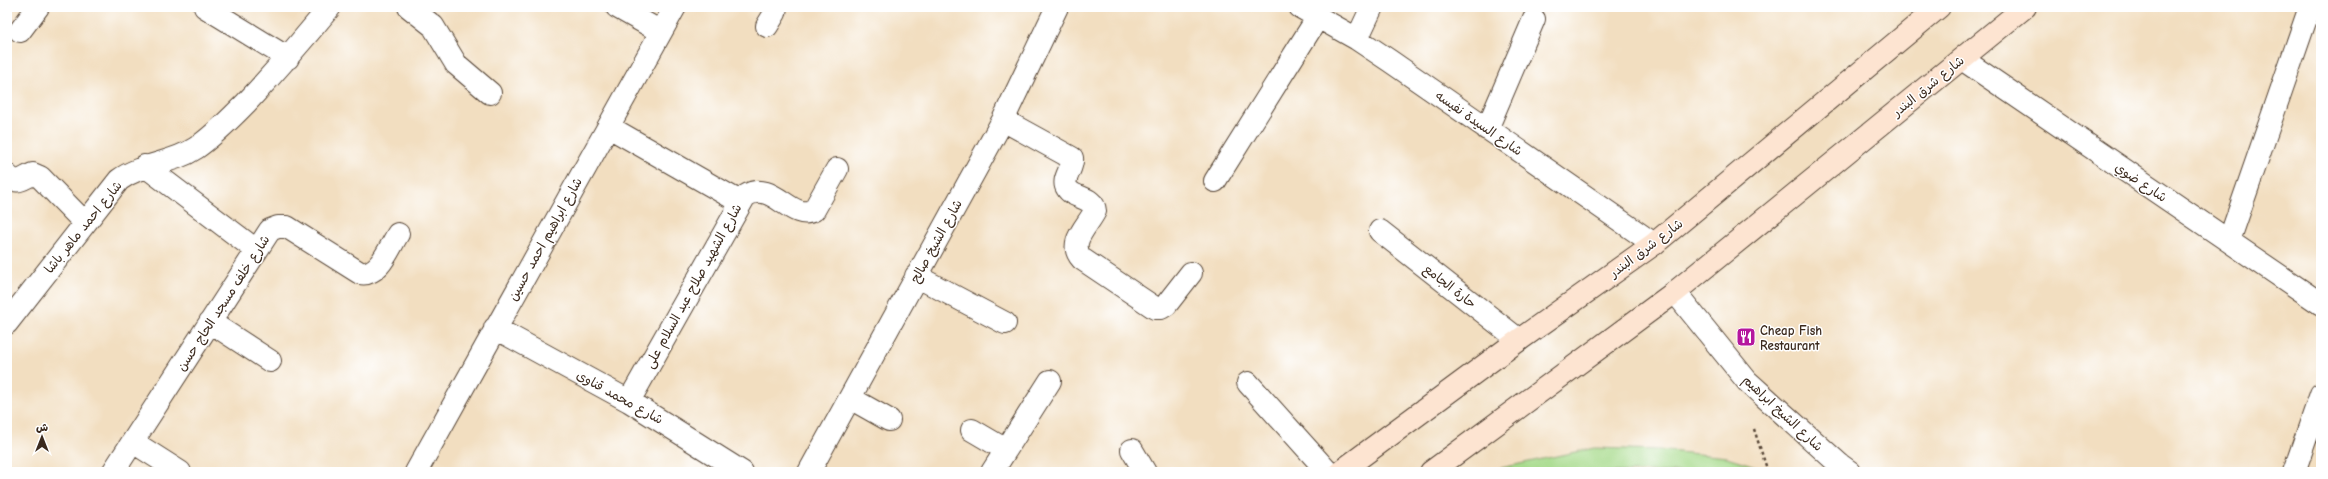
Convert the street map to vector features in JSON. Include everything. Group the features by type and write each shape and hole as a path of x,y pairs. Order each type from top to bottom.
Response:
{"main road":[{"name":"شارع شرق البندر","path":"1340,472 1519,340 1654,244 1939,7"},
{"name":"شارع شرق البندر","path":"1431,472 1675,292 2025,7"}],"street":[{"path":"20,31 38,7"},
{"path":"205,7 288,58"},
{"name":"شارع احمد ماهر باشا","path":"7,323 84,222 119,180 131,171 145,166 172,160 195,149 216,133 288,58 330,7"},
{"path":"409,7 434,26 456,64 490,93"},
{"path":"617,7 661,32"},
{"name":"شارع ابراهيم احمد حسين","path":"416,472 675,7"},
{"name":"شارع الشيخ صالح","path":"809,472 1003,120 1057,7"},
{"path":"1357,39 1372,7"},
{"path":"2229,242 2311,7 2321,16"},
{"path":"1215,181 1309,12"},
{"name":"شارع السيدة نفيسه","path":"1309,12 1357,39 1654,244"},
{"path":"1487,129 1534,20"},
{"name":"شارع ضوي","path":"1962,59 2321,304"},
{"path":"1003,120 1072,158 1073,162 1065,183 1066,187 1092,202 1095,211 1075,245 1076,253 1082,259 1155,308 1166,305 1191,273"},
{"path":"609,127 740,202"},
{"path":"145,166 256,250"},
{"name":"شارع الشهيد صلاح عبد السلام على","path":"629,401 740,202 751,192 759,191 800,212 810,212 814,210 837,169"},
{"path":"7,175 14,181 20,181 34,174 40,176 84,222"},
{"name":"شارع خلف مسجد الحاج حسن","path":"113,472 270,230 278,227 287,227 360,273 371,273 398,234"},
{"name":"حارة الجامع","path":"1380,231 1519,340"},
{"path":"916,276 1005,323"},
{"name":"شارع الشيخ ابراهيم","path":"1675,292 1748,381 1838,464 1850,472"},
{"path":"210,322 270,361"},
{"name":"شارع محمد قناوى","path":"495,328 629,401 742,472"},
{"path":"994,471 1050,381"},
{"path":"1248,383 1328,472"},
{"path":"850,398 889,420"},
{"path":"2294,472 2320,400"},
{"path":"972,430 1006,450"},
{"path":"133,442 180,472"},
{"path":"1132,450 1145,472"}],"green space":[{"path":"1594,448 1659,450 1727,457 1774,472 1490,472 1496,469"}],"place":[{"name":"Cheap Fish Restaurant","path":"1746,337"}]}
